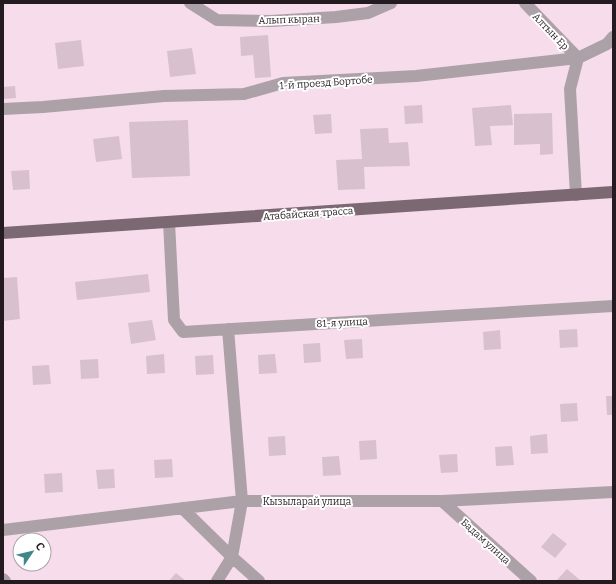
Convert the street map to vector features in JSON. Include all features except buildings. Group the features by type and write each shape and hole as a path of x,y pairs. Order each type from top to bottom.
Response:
{"main road":[{"name":"Атабайская трасса","path":"3,233 613,192"}],"street":[{"name":"Алып кыран","path":"190,3 217,20 271,21 336,17 368,13 391,3"},
{"name":"Алтын Ер","path":"525,3 578,58"},
{"name":"1-й проезд Бортобе","path":"3,109 43,107 164,96 244,94 283,83 416,76 578,58 607,44 613,37"},
{"path":"576,195 570,89 578,58"},
{"name":"81-я улица","path":"169,222 174,320 183,332 613,306"},
{"path":"217,581 232,557 242,501 228,329"},
{"name":"Кызыларай улица","path":"3,530 242,501 442,500 613,492"},
{"name":"Бадам улица","path":"442,500 531,581"},
{"path":"182,508 259,581"}]}
